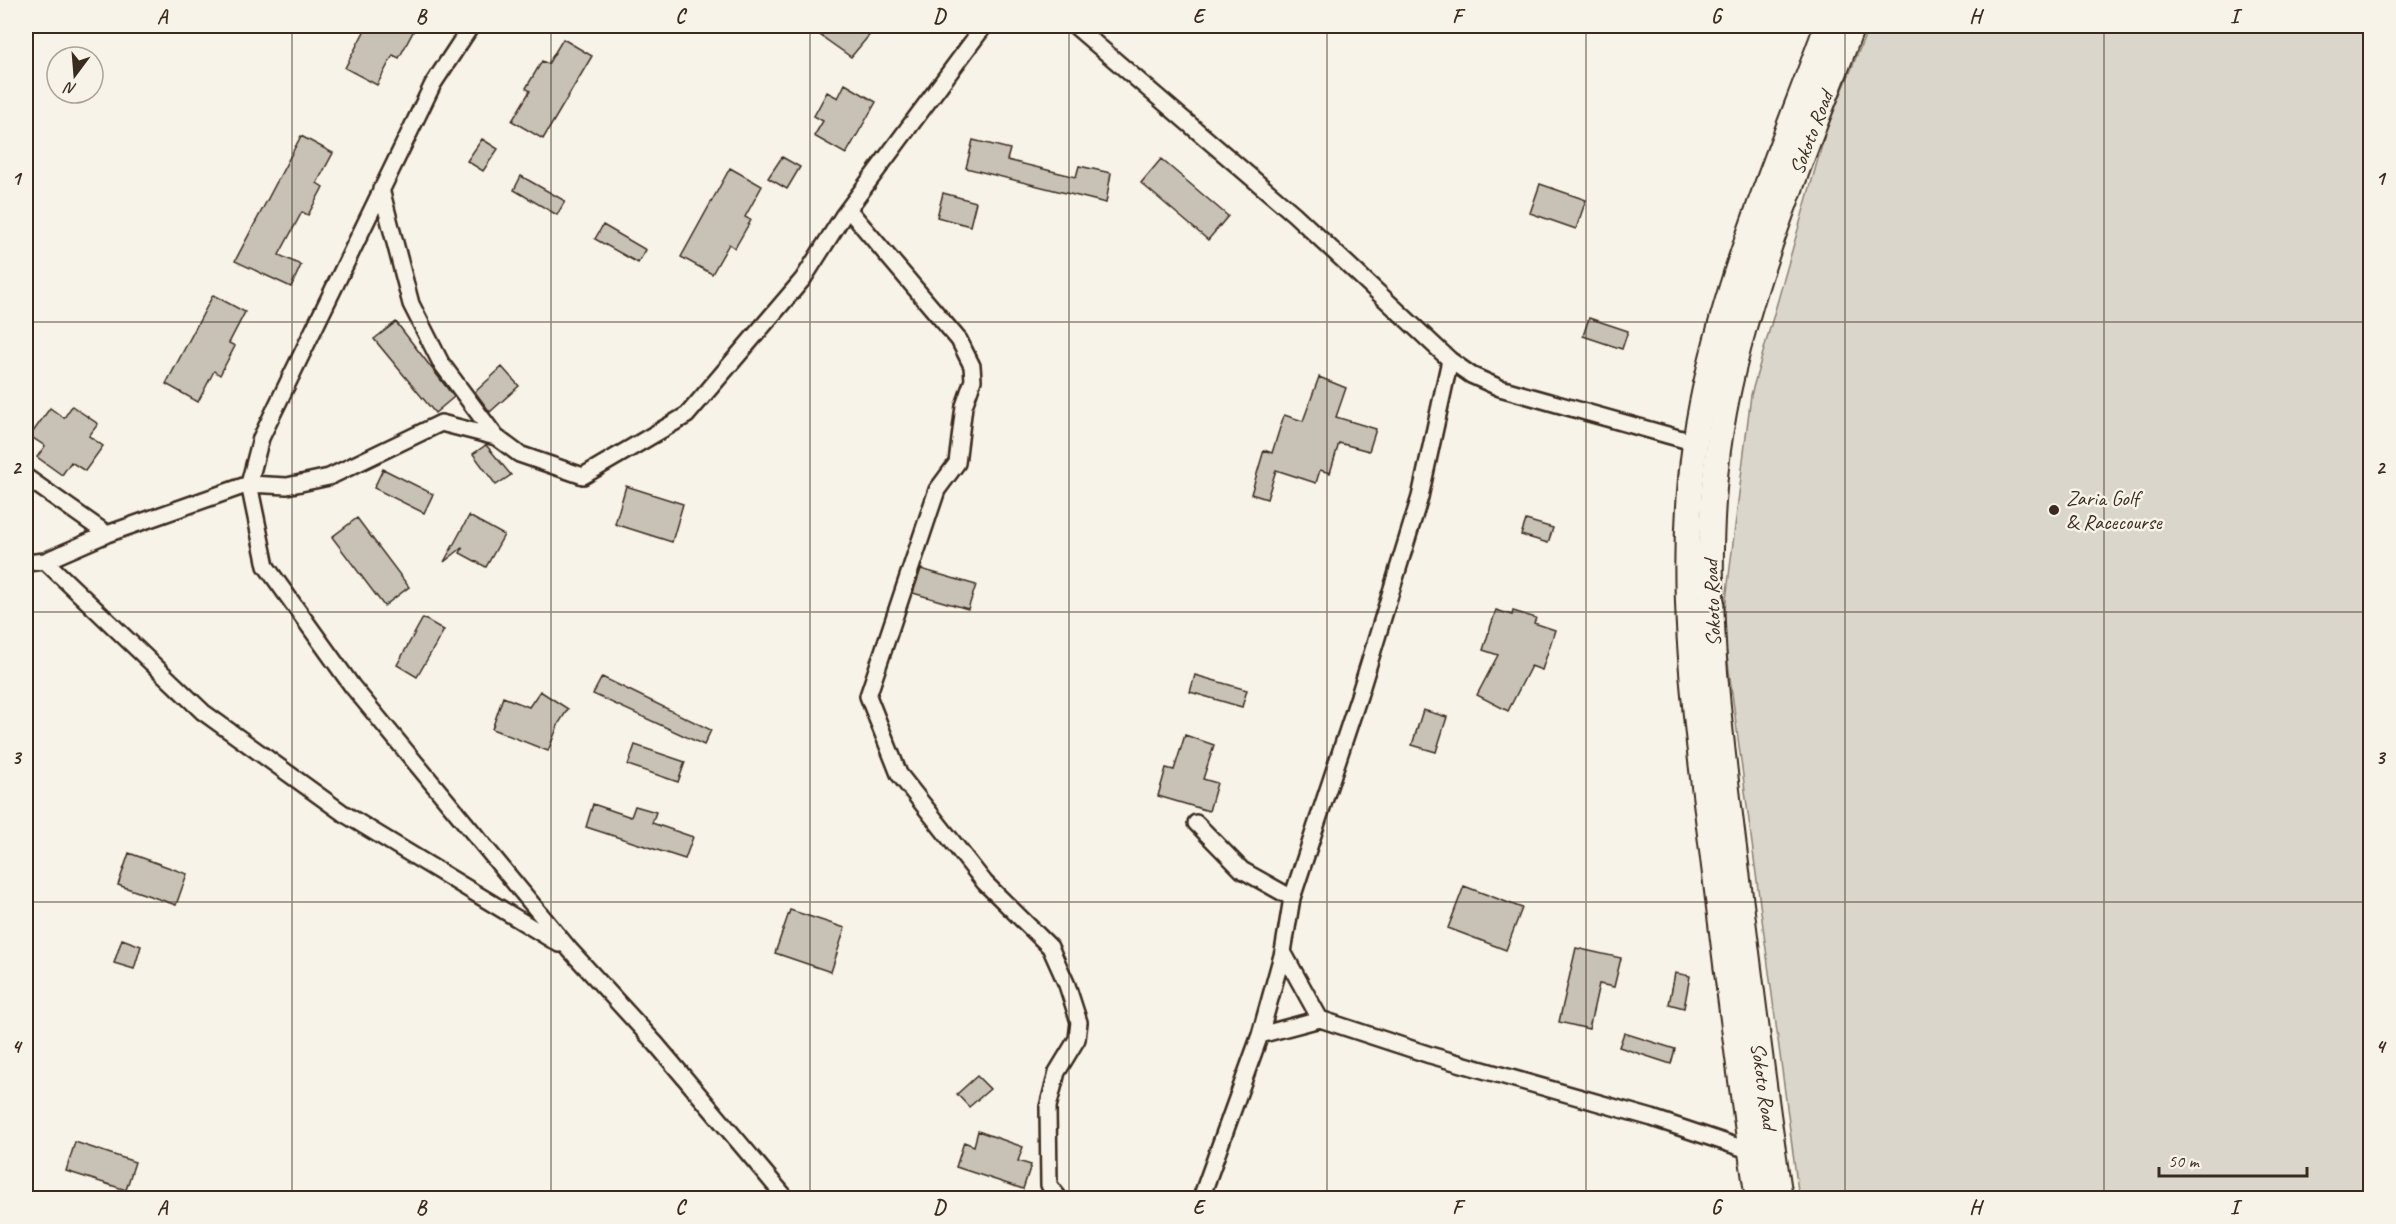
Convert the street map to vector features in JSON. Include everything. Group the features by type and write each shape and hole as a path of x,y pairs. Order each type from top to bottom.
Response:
{"main road":[{"name":"Sokoto Road","path":"1758,1198 1732,1025 1694,706 1687,552 1696,443 1707,383 1726,310 1827,26"},
{"name":"Sokoto Road","path":"1780,1198 1755,1026 1716,708 1710,554 1713,497 1729,389 1748,316 1852,26"}],"street":[{"path":"471,26 433,84 261,438 249,484 266,566 352,686 570,950 656,1044 786,1198"},
{"path":"381,189 411,304 441,363 496,437 519,454 583,477 687,415 803,279 848,209 984,26"},
{"path":"1075,26 1294,214 1450,360 1471,375 1500,388 1696,443"},
{"path":"848,209 959,340 972,366 973,380 964,406 957,463 937,490 868,696 899,774 985,883 1050,947 1067,985 1079,1022 1077,1040 1057,1072 1048,1107 1049,1185 1059,1198"},
{"path":"1201,1198 1260,1035 1283,952 1292,898 1359,696 1420,496 1450,360"},
{"path":"26,562 45,561 106,534 249,484 287,486 329,477 441,423 496,437"},
{"path":"26,477 106,534"},
{"path":"45,561 202,712 343,813 570,950"},
{"path":"1196,823 1242,870 1292,898"},
{"path":"1283,952 1320,1019"},
{"path":"1260,1035 1320,1019 1430,1055 1652,1118 1751,1150"}],"shaded area":[{"name":"Zaria Golf & Racecourse","path":"1869,26 2370,26 2370,1198 1799,1198 1723,625 1751,395 1826,131"}],"building":[{"path":"367,26 406,26 414,30 399,58 393,55 377,85 345,68"},
{"path":"807,26 877,26 851,57"},
{"path":"563,39 592,56 543,139 512,121 530,91 526,88 542,61 548,64"},
{"path":"845,84 876,102 846,154 814,136 823,121 814,116 827,92 838,98"},
{"path":"301,136 333,153 317,183 323,187 308,215 302,212 279,255 301,265 291,287 235,261"},
{"path":"482,139 498,149 483,171 467,161"},
{"path":"973,140 1010,149 1007,160 1076,177 1079,166 1111,173 1106,203 966,168"},
{"path":"782,157 800,167 787,189 768,178"},
{"path":"1161,159 1228,216 1208,240 1141,183"},
{"path":"730,168 762,186 745,217 751,220 735,248 729,244 712,274 681,257"},
{"path":"521,176 565,201 557,215 514,190"},
{"path":"1540,184 1586,200 1576,229 1530,213"},
{"path":"943,193 976,202 970,226 937,217"},
{"path":"603,225 646,250 638,263 595,239"},
{"path":"213,295 245,312 229,343 235,346 220,375 214,371 198,402 166,384"},
{"path":"1589,318 1628,331 1622,349 1583,336"},
{"path":"396,322 454,397 435,413 374,339"},
{"path":"502,367 519,386 490,412 475,392"},
{"path":"1319,377 1346,388 1336,417 1376,429 1369,451 1339,443 1330,473 1320,470 1316,483 1276,470 1267,499 1251,494 1264,450 1272,453 1284,415 1303,421"},
{"path":"72,406 98,424 89,436 103,446 85,471 71,462 62,475 37,457 45,446 30,436 50,408 64,418"},
{"path":"486,445 511,475 496,485 473,454"},
{"path":"383,469 433,494 424,513 374,488"},
{"path":"626,486 683,504 672,542 615,524"},
{"path":"469,516 504,535 486,567 460,553 463,547 444,562"},
{"path":"357,518 409,587 384,606 332,537"},
{"path":"1526,520 1553,528 1548,543 1521,535"},
{"path":"921,569 976,585 968,609 913,593"},
{"path":"1496,610 1512,615 1513,611 1536,618 1534,623 1555,630 1542,670 1531,666 1508,711 1477,695 1498,655 1483,650"},
{"path":"423,618 444,630 417,677 397,665"},
{"path":"1195,675 1247,690 1242,707 1190,692"},
{"path":"602,677 711,730 704,745 593,694"},
{"path":"540,691 568,709 559,723 548,751 492,729 503,697 529,707"},
{"path":"1423,710 1447,717 1436,752 1412,745"},
{"path":"1185,735 1214,745 1203,779 1217,783 1209,811 1158,796 1166,768 1174,770"},
{"path":"635,745 685,762 678,782 628,765"},
{"path":"593,804 631,817 635,806 656,812 652,823 693,837 685,859 586,827"},
{"path":"129,853 187,874 176,905 118,885"},
{"path":"1464,886 1522,908 1506,950 1448,928"},
{"path":"790,910 845,928 831,972 775,953"},
{"path":"122,939 141,946 134,969 114,963"},
{"path":"1576,948 1621,958 1614,987 1599,984 1589,1029 1559,1022"},
{"path":"1675,973 1690,976 1684,1008 1669,1004"},
{"path":"1624,1033 1675,1049 1671,1064 1619,1047"},
{"path":"977,1076 990,1089 969,1107 957,1094"},
{"path":"978,1131 1023,1147 1018,1161 1031,1165 1023,1189 956,1167 964,1142 974,1146"},
{"path":"75,1142 135,1162 126,1190 66,1171"}],"place":[{"name":"Zaria Golf & Racecourse","path":"2054,510"}]}
